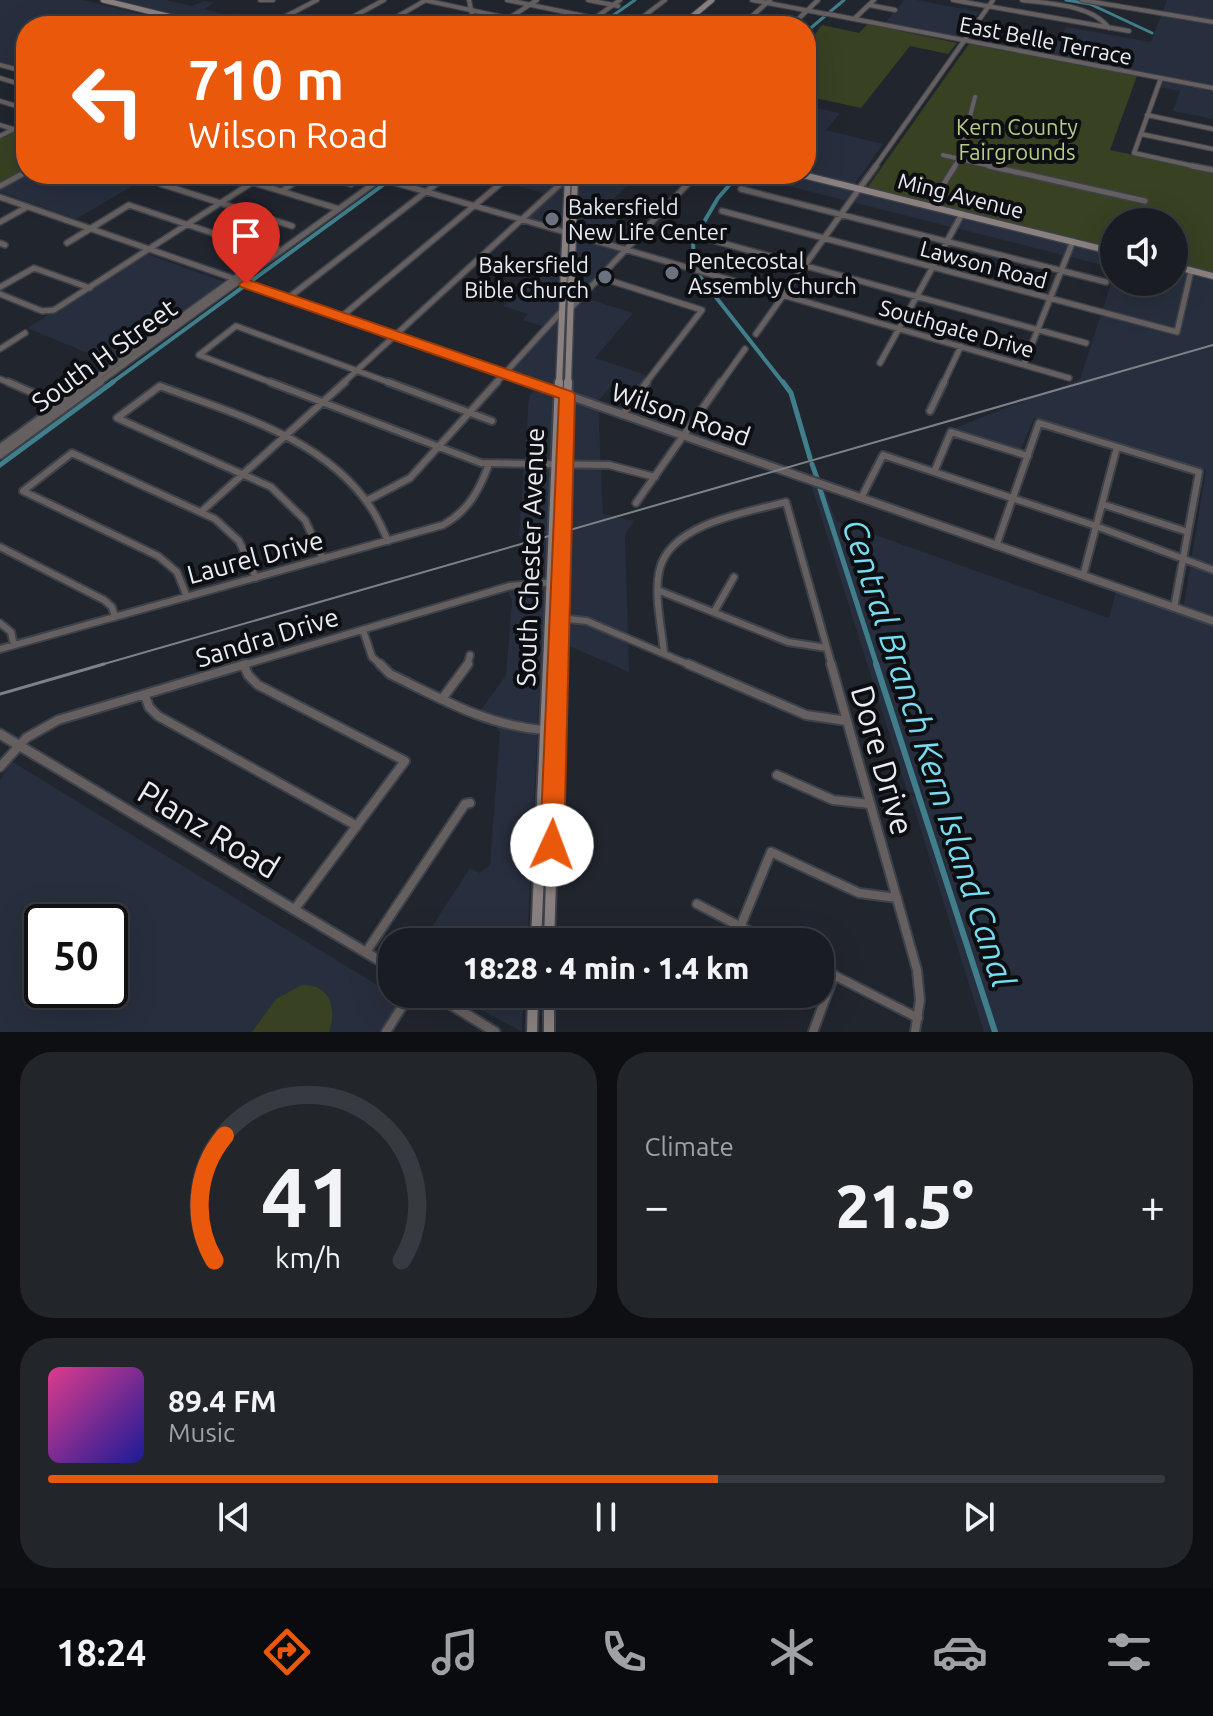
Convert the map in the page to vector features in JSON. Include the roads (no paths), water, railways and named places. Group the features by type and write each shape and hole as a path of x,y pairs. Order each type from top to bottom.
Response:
{"main road":[{"path":"98,0 154,16"},
{"path":"98,0 169,16"},
{"path":"693,16 712,0"},
{"path":"126,9 140,9"},
{"name":"Ming Avenue","path":"816,178 1100,248"},
{"name":"South Chester Avenue","path":"565,332 560,313 567,288 570,184"},
{"name":"South Chester Avenue","path":"549,928 555,617 551,582 560,465 565,332 570,307 564,268 569,233"},
{"path":"1188,270 1213,276"},
{"name":"South Chester Avenue","path":"537,928 545,730 561,581 560,465"},
{"path":"532,1032 533,1008"},
{"path":"549,1008 549,1032"}],"street":[{"path":"260,0 271,1"},
{"path":"286,16 317,0"},
{"path":"354,16 384,0"},
{"path":"398,16 425,0 500,16"},
{"path":"469,0 473,16"},
{"path":"507,0 582,16"},
{"path":"512,16 537,0"},
{"path":"588,0 619,3"},
{"path":"644,16 665,0"},
{"name":"East Belle Terrace","path":"752,0 1213,88"},
{"path":"801,16 818,0"},
{"path":"854,19 874,0"},
{"path":"953,0 1129,31"},
{"path":"756,334 993,0"},
{"path":"1022,0 1083,11 1105,20 1109,28"},
{"path":"1082,0 1213,22"},
{"path":"1121,7 1124,0"},
{"path":"752,16 769,1"},
{"path":"601,16 619,3"},
{"path":"869,5 895,10"},
{"path":"1161,78 1134,153 1213,170"},
{"path":"930,206 959,159 975,97"},
{"path":"1147,115 1213,129"},
{"path":"0,125 14,129"},
{"path":"0,136 14,129"},
{"path":"1141,134 1213,149"},
{"path":"943,155 1145,201"},
{"path":"161,184 292,226"},
{"path":"0,294 42,311 54,310 250,184"},
{"path":"259,184 336,208"},
{"path":"282,191 292,184"},
{"name":"South H Street","path":"0,448 242,282 336,208 372,184"},
{"name":"Southgate Drive","path":"404,184 1069,378"},
{"path":"288,298 435,184"},
{"path":"341,317 500,184"},
{"path":"201,512 561,184"},
{"path":"570,307 687,184"},
{"path":"741,189 1100,281"},
{"path":"549,196 570,192"},
{"name":"Wilson Road","path":"0,197 1213,621"},
{"path":"67,243 129,205 260,249"},
{"path":"0,222 27,207"},
{"name":"Lawson Road","path":"722,211 1177,332 1191,271"},
{"path":"880,363 962,214"},
{"path":"704,238 1086,343"},
{"path":"1024,364 1073,241"},
{"path":"0,287 36,268 90,288"},
{"path":"599,277 702,310 622,415"},
{"path":"567,288 582,289 591,285"},
{"path":"368,500 403,483 507,375 560,313"},
{"path":"492,421 236,326 199,355 489,464 618,466 655,477"},
{"path":"540,336 547,332 565,332"},
{"path":"0,349 25,333"},
{"path":"930,411 961,346"},
{"path":"636,503 745,349"},
{"path":"0,379 63,406"},
{"path":"323,559 315,538 298,511 271,487 117,418 160,386 284,436 328,460 351,479 368,500 388,541"},
{"name":"South H Street","path":"0,455 63,406"},
{"path":"996,546 1039,423 1199,472 1174,608"},
{"path":"934,472 951,432 1028,456"},
{"path":"1083,576 1117,447"},
{"path":"187,597 177,572 158,556 23,491 72,453 201,512 224,526 239,541 256,578"},
{"path":"861,498 883,455 1096,526 1213,570"},
{"name":"Laurel Drive","path":"0,649 434,528 459,516 478,495 489,464"},
{"name":"Dore Drive","path":"660,591 662,560 682,536 786,502 917,970 918,1018 915,1032"},
{"path":"1102,504 1188,532"},
{"path":"0,547 104,600 112,607 115,617"},
{"path":"714,612 734,577"},
{"name":"Sandra Drive","path":"0,767 19,745 58,720 516,584 561,581"},
{"path":"664,654 660,591 788,642 827,648"},
{"path":"555,617 587,621 806,715 847,721"},
{"path":"0,623 11,632 14,645"},
{"path":"363,630 372,657 384,670 502,726 545,730"},
{"path":"442,699 469,663 470,655"},
{"path":"244,665 248,675 258,685 405,761 294,910"},
{"path":"145,695 149,707 158,716 357,826"},
{"name":"Planz Road","path":"0,734 378,959"},
{"path":"777,775 833,800 870,804"},
{"path":"366,952 465,804 470,803"},
{"path":"739,926 771,852 859,893 897,898"},
{"path":"697,904 743,928"},
{"path":"834,975 918,1018"},
{"path":"386,1032 401,1008"},
{"path":"456,1008 495,1032"},
{"path":"813,1032 822,1008"}],"waterway":[{"path":"612,16 635,0"},
{"name":"Central Branch Kern Island Canal","path":"816,24 844,0"},
{"path":"1066,0 1090,4 1152,33"},
{"path":"110,384 384,184"},
{"name":"Central Branch Kern Island Canal","path":"694,266 693,241 718,198 730,184"},
{"name":"Central Branch Kern Island Canal","path":"697,273 784,384"},
{"path":"0,465 113,382"},
{"name":"Central Branch Kern Island Canal","path":"783,382 791,393 810,458"},
{"name":"Central Branch Kern Island Canal","path":"812,464 817,478"},
{"name":"Central Branch Kern Island Canal","path":"820,489 877,666"},
{"name":"Central Branch Kern Island Canal","path":"876,664 995,1032"}],"railway":[{"path":"97,666 1213,345"},
{"path":"0,694 104,664"}],"place":[{"name":"Bakersfield New Life Center","path":"552,219"},
{"name":"Pentecostal Assembly Church","path":"672,273"},
{"name":"Bakersfield Bible Church","path":"605,277"}],"park label":[{"name":"Kern County Fairgrounds","path":"1017,138"}]}
